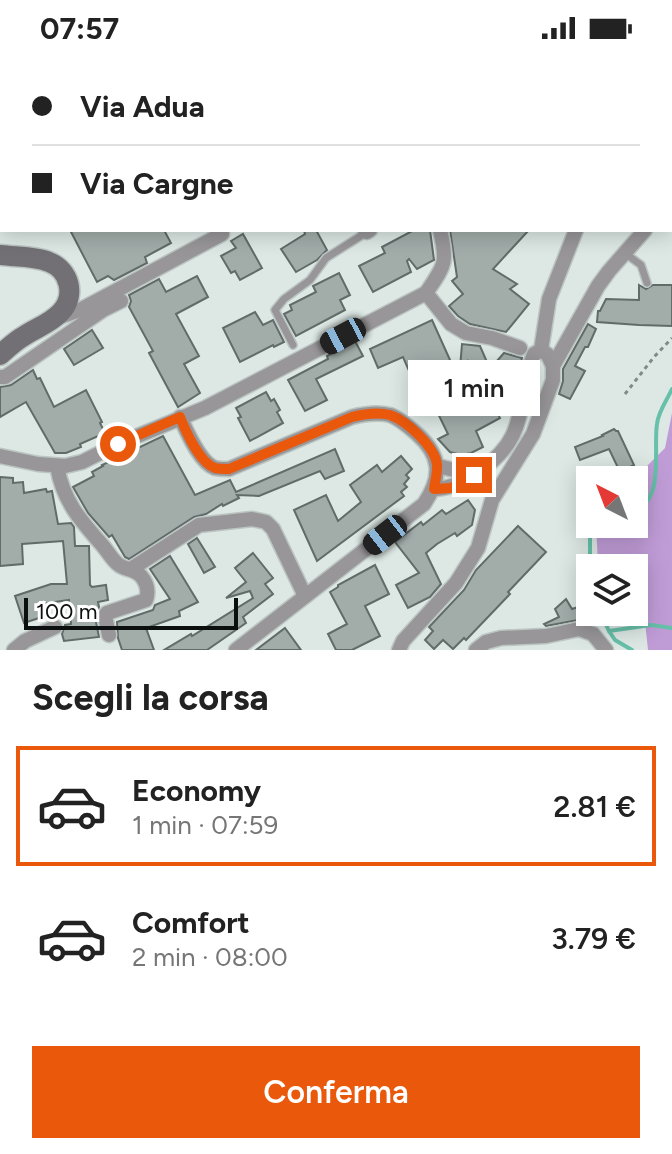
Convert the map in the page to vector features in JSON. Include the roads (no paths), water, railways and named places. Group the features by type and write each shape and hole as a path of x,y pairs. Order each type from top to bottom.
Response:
{"main road":[{"path":"0,255 49,262 67,277 70,288 63,311 0,355"}],"street":[{"path":"54,318 80,310 225,232"},
{"path":"0,456 65,466 82,462 205,408 426,293 443,267 446,254 440,232"},
{"path":"541,350 549,299 575,232"},
{"path":"553,366 598,286 643,232"},
{"path":"426,293 451,324 466,333 520,348"},
{"path":"0,377 5,377 121,301"},
{"path":"399,650 403,641 456,583 478,548 492,500 533,434 553,380 553,366 548,355 541,350"},
{"path":"434,489 451,488 474,475 496,460 513,439 522,409 528,368 534,354 541,350"},
{"path":"180,417 206,462 215,468 229,469 368,413 390,415 408,426 423,439 438,466 434,489 424,504 236,650"},
{"path":"57,466 60,484 78,518 120,566 140,575 146,584 146,600 107,613 109,635"},
{"path":"438,466 474,475"},
{"path":"131,569 199,525 252,519 266,522 273,529 305,596"},
{"path":"14,650 25,641 55,627"},
{"path":"476,650 486,642 501,638 546,636 579,629 593,634 606,650"}],"lane":[{"path":"293,345 275,310 284,299 310,280 326,258 366,232"},
{"path":"626,254 641,265 647,283"}],"waterway":[{"path":"648,499 656,473 658,420 672,389"},
{"path":"590,538 590,554"},
{"path":"609,631 651,625 672,628"},
{"path":"607,626 615,640 632,650"}]}
